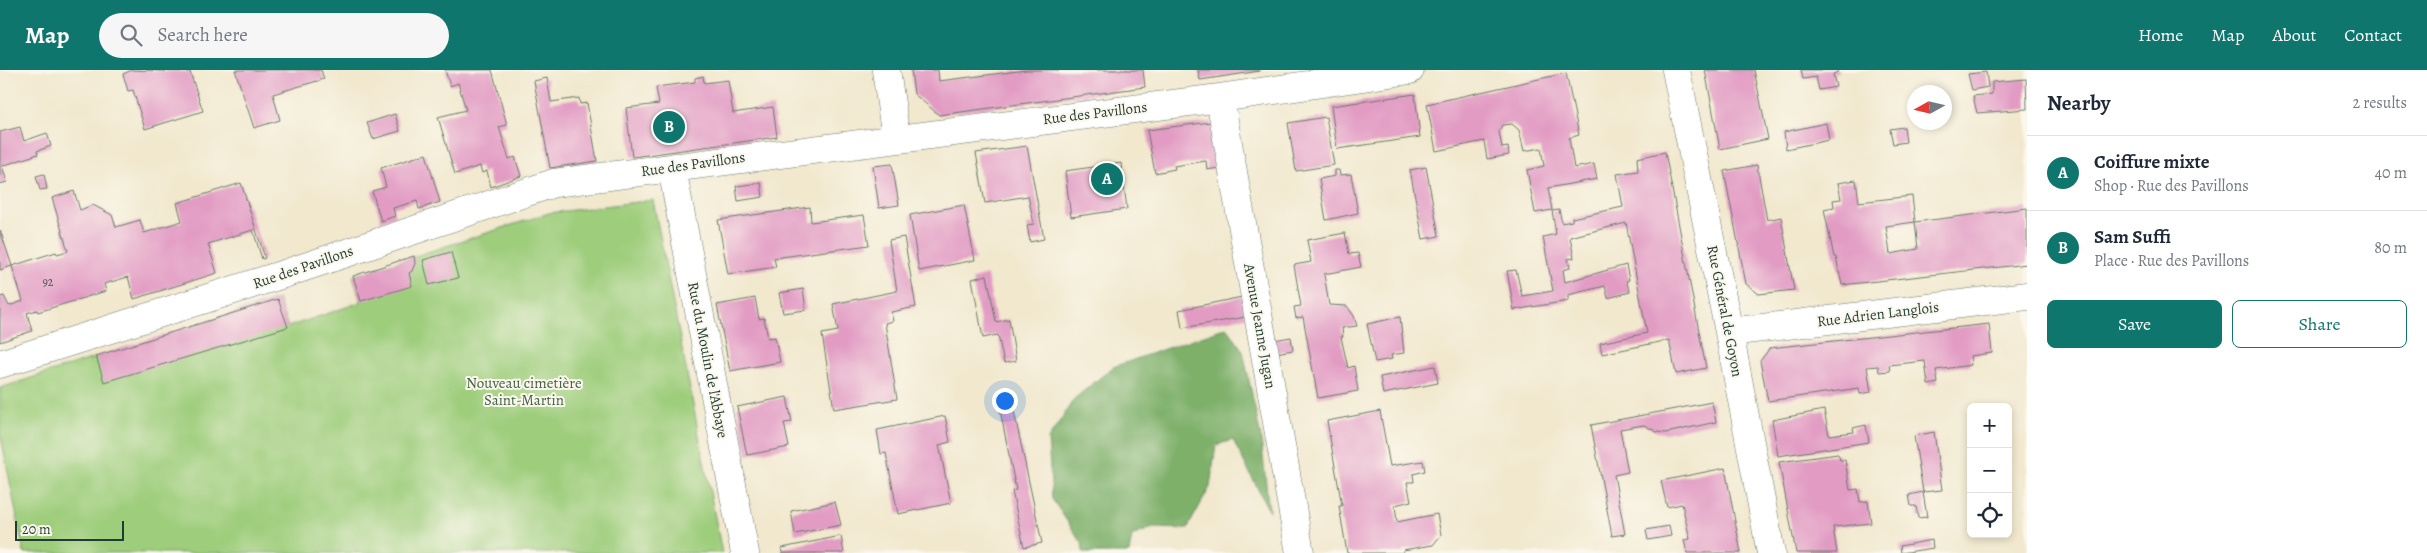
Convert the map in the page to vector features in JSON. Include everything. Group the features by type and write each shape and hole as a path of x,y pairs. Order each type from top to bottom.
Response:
{"street":[{"path":"886,70 896,138"},
{"name":"Rue des Pavillons","path":"0,364 274,277 554,183 1220,98 1410,70"},
{"name":"Rue Général de Goyon","path":"1676,70 1771,553"},
{"name":"Avenue Jeanne Jugan","path":"1220,98 1300,553"},
{"name":"Rue du Moulin de l'Abbaye","path":"675,167 674,179 745,553"},
{"name":"Rue Adrien Langlois","path":"1729,332 2027,296"}],"green space":[{"name":"Nouveau cimetière Saint-Martin","path":"653,200 722,553 24,553 0,432 0,388 278,299 288,327 361,302 353,276 549,213"},
{"path":"1227,327 1243,351 1261,438 1269,511 1233,440 1216,445 1210,487 1187,529 1152,528 1132,536 1129,553 1083,553 1082,543 1052,499 1048,439 1074,399 1113,367"}],"building":[{"path":"132,70 190,72 203,111 145,129 133,90 128,91 123,74"},
{"path":"235,70 321,70 324,79 273,94 280,120 254,128"},
{"path":"445,70 492,70 507,125 499,127 509,159 515,157 521,176 491,187 487,171 482,173 480,166 455,174 438,117 466,110 458,83 450,86"},
{"path":"911,70 938,70 939,81 1026,70 1143,70 1145,87 939,115 914,94"},
{"path":"1198,70 1260,70 1260,71 1200,80"},
{"path":"1705,70 1754,70 1768,139 1720,149"},
{"path":"1801,70 1838,70 1838,72 1833,74 1836,87 1819,90 1816,77 1803,79"},
{"path":"1986,72 1988,87 1972,90 1968,74"},
{"path":"1566,73 1579,135 1569,138 1574,168 1594,164 1597,179 1548,188 1552,210 1535,213 1527,170 1544,166 1541,148 1524,151 1519,130 1512,124 1502,125 1499,132 1502,148 1508,147 1509,155 1487,159 1484,141 1436,151 1427,104"},
{"path":"703,76 704,83 728,80 733,113 773,107 777,137 632,157 626,108 659,104 656,87 695,82 695,78"},
{"path":"547,78 551,102 579,98 580,104 587,103 597,161 550,168 534,81"},
{"path":"2026,79 2027,109 1977,113 1973,96 1992,94 1992,82"},
{"path":"1415,94 1420,137 1337,149 1331,106"},
{"path":"395,114 400,131 373,139 367,123"},
{"path":"1326,117 1334,165 1296,171 1288,123"},
{"path":"1211,122 1219,168 1207,170 1206,161 1174,166 1175,169 1155,173 1147,130"},
{"path":"1826,123 1829,140 1786,149 1784,132"},
{"path":"20,127 24,141 47,133 51,146 37,151 38,154 2,166 7,182 0,184 0,132"},
{"path":"1904,127 1906,142 1893,144 1890,129"},
{"path":"1027,146 1044,239 1030,242 1027,225 1034,224 1028,196 985,203 976,153"},
{"path":"1665,152 1706,368 1676,374 1669,340 1602,354 1600,343 1647,333 1626,223 1570,237 1574,258 1568,259 1570,268 1563,270 1565,282 1626,265 1629,280 1626,281 1630,292 1608,298 1605,286 1568,295 1568,301 1514,310 1507,271 1516,270 1522,296 1553,291 1543,237 1556,234 1552,211 1559,210 1562,223 1572,221 1572,218 1623,207 1617,174 1638,171 1637,158"},
{"path":"426,154 440,202 419,209 417,201 393,208 395,216 381,221 372,191 386,187 381,168"},
{"path":"1121,163 1127,209 1071,217 1065,171"},
{"path":"892,164 899,205 879,208 873,166"},
{"path":"1757,165 1767,220 1781,217 1794,290 1759,294 1746,284 1724,171"},
{"path":"1426,167 1439,236 1423,239 1410,170"},
{"path":"1335,170 1339,170 1340,175 1351,174 1358,213 1326,220 1319,179 1335,176"},
{"path":"44,174 47,189 40,190 36,176"},
{"path":"1856,180 1859,202 1912,196 1915,222 2027,208 2027,264 1842,285 1824,209 1834,207 1833,200 1841,199 1838,183","holes":["1915,222 1918,249 1890,254 1886,226"]},
{"path":"241,183 265,258 262,259 253,230 208,244 217,273 134,299 128,277 104,284 106,291 38,312 37,310 27,313 32,331 0,342 0,297 4,296 9,306 23,301 12,266 56,252 57,254 68,251 52,198 74,191 80,210 93,205 112,215 116,227 140,220 144,233 182,221 177,203"},
{"path":"761,183 763,197 738,201 736,186"},
{"path":"964,205 975,260 919,271 910,215"},
{"path":"810,207 811,222 864,215 869,245 774,258 776,267 728,274 718,220"},
{"path":"0,230 12,266 0,270"},
{"path":"1345,233 1349,254 1358,253 1361,267 1324,274 1329,305 1347,306 1354,316 1357,326 1342,328 1343,337 1341,337 1348,368 1354,366 1358,391 1318,398 1303,317 1296,318 1294,307 1301,306 1294,265 1311,262 1307,240"},
{"path":"904,237 916,307 891,312 893,321 885,323 897,399 834,409 822,334 838,331 833,304 897,291 889,240"},
{"path":"451,252 458,278 429,285 423,260"},
{"path":"414,256 415,263 412,271 409,273 412,286 361,301 353,276"},
{"path":"987,275 996,322 1009,319 1016,361 1004,363 998,335 983,338 972,279"},
{"path":"803,289 806,310 783,313 779,293"},
{"path":"1242,297 1246,317 1182,328 1179,310"},
{"path":"755,298 759,319 764,318 768,338 775,337 780,362 730,371 717,305"},
{"path":"278,299 288,327 104,382 96,356"},
{"path":"1400,317 1404,353 1391,355 1392,359 1375,362 1367,324"},
{"path":"1989,324 1992,353 1970,356 1971,365 1936,370 1938,383 1928,385 1925,361 1889,365 1890,371 1879,372 1878,366 1867,367 1871,392 1860,394 1859,388 1768,401 1760,361 1770,348"},
{"path":"1291,337 1293,350 1276,353 1274,340"},
{"path":"1435,366 1438,383 1383,394 1380,377"},
{"path":"787,397 792,422 784,423 789,447 747,455 737,407"},
{"path":"1012,402 1042,543 1024,547 1012,491 1016,490 999,405"},
{"path":"1712,402 1716,422 1666,433 1657,432 1644,425 1620,429 1628,472 1614,475 1625,534 1612,536 1591,425"},
{"path":"1824,410 1829,435 1854,432 1853,428 1866,425 1869,442 1778,456 1772,420"},
{"path":"1380,411 1390,466 1423,461 1425,471 1413,474 1414,482 1407,482 1411,501 1395,505 1397,522 1437,514 1441,535 1433,545 1403,550 1403,553 1347,553 1339,506 1342,506 1327,421"},
{"path":"945,416 950,442 939,445 951,503 898,514 886,453 881,454 877,430"},
{"path":"1934,432 1942,490 1923,492 1914,436"},
{"path":"1838,454 1840,460 1845,460 1850,490 1858,489 1860,502 1868,501 1871,523 1833,527 1837,553 1796,553 1779,462"},
{"path":"1725,468 1741,553 1687,553 1684,540 1690,539 1682,504 1667,507 1661,481"},
{"path":"1923,492 1927,517 1918,518 1916,506 1911,506 1909,495"},
{"path":"835,502 841,525 795,534 791,511"},
{"path":"1669,526 1671,536 1648,540 1646,530"},
{"path":"841,536 844,553 783,553 782,548"},
{"path":"1932,540 1933,548 1901,553 1900,546"}],"place":[{"name":"Sam Suffi","path":"669,127"},
{"name":"Coiffure mixte","path":"1107,179"}]}
